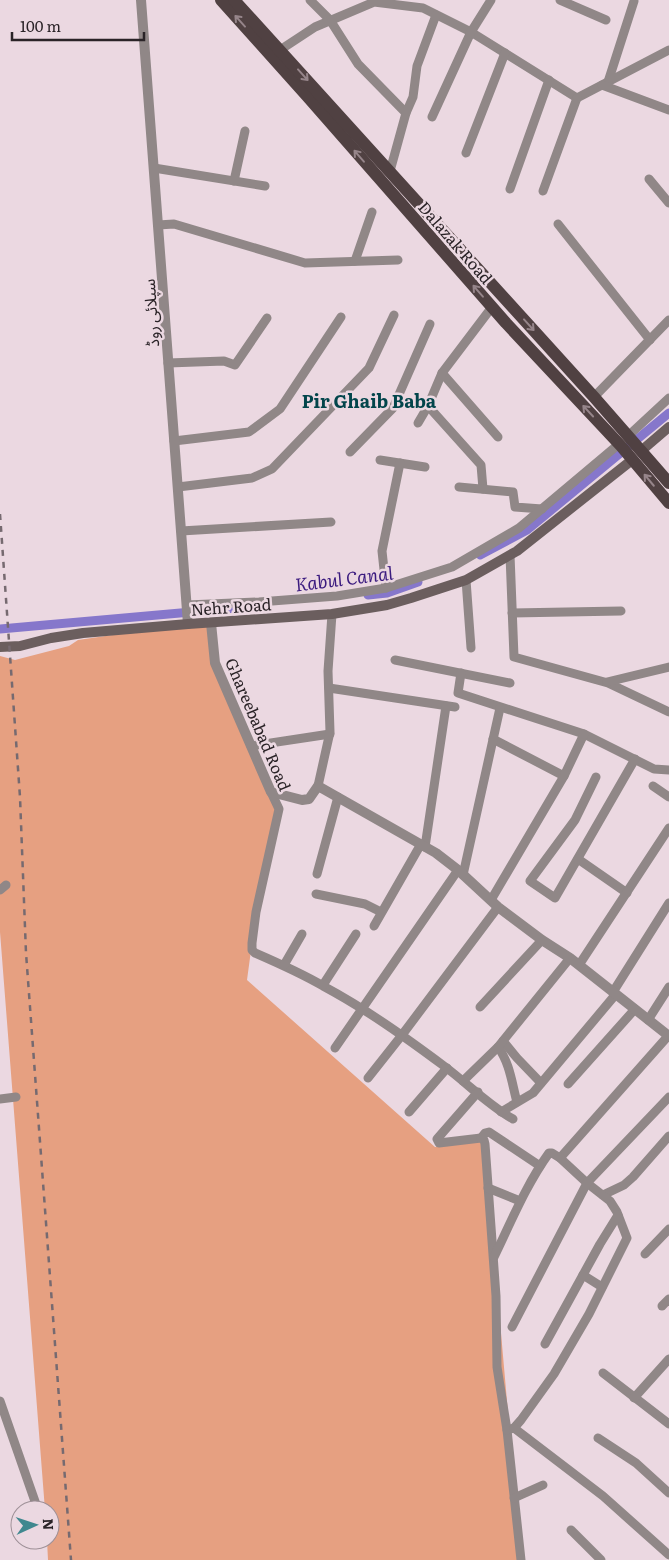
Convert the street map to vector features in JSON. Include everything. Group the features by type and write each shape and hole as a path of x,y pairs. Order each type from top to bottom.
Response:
{"main road":[{"name":"Dalazak Road","path":"221,0 262,38 594,397 669,503"},
{"name":"Dalazak Road","path":"234,0 262,38 280,50 385,172 492,307 630,447 669,483"},
{"name":"Nehr Road","path":"0,647 20,646 51,638 83,633 332,614 387,604 466,580 517,551 630,447 669,427"}],"street":[{"name":"سپلائی روڈ","path":"141,0 188,624"},
{"path":"310,0 330,20 358,64 406,113"},
{"path":"432,117 471,32 491,0"},
{"path":"560,0 606,20"},
{"path":"280,50 315,27 374,1 423,8 471,32 577,98"},
{"path":"605,84 634,1"},
{"path":"385,172 413,97 417,66 436,15"},
{"path":"466,153 505,53"},
{"path":"543,191 577,98 668,53"},
{"path":"510,189 549,80"},
{"path":"605,84 669,110"},
{"path":"234,181 245,130"},
{"path":"154,168 265,186"},
{"path":"649,179 669,203"},
{"path":"356,261 372,212"},
{"path":"158,225 174,224 304,263 398,260"},
{"path":"558,224 650,340"},
{"path":"418,423 428,406 442,373 492,307"},
{"path":"178,487 252,478 272,469 370,368 394,315"},
{"path":"174,441 249,432 280,409 341,317"},
{"path":"168,362 224,361 235,365 267,318"},
{"path":"594,397 669,320"},
{"path":"350,452 394,408 430,324"},
{"path":"442,373 498,437"},
{"path":"187,605 337,596 386,588 452,567 519,528 542,509 630,447 669,398"},
{"path":"428,406 481,465 483,490"},
{"path":"380,460 425,467"},
{"path":"386,588 382,551 400,464"},
{"path":"459,487 513,492 516,508 542,509"},
{"path":"181,531 331,522"},
{"path":"510,555 514,657 606,682 669,712"},
{"path":"466,580 471,648"},
{"path":"512,613 621,611"},
{"path":"271,792 309,800 318,786 330,734 328,671 332,614"},
{"name":"Ghareebabad Road","path":"212,622 216,663 279,809 256,912 252,950 254,953 284,965"},
{"path":"395,660 510,683"},
{"path":"606,682 669,666"},
{"path":"461,673 458,693 584,734 654,769 669,770"},
{"path":"329,688 450,707 423,845 374,926"},
{"path":"335,1048 392,964 460,872 500,708"},
{"path":"251,746 330,734"},
{"path":"368,1078 402,1035 494,904 564,776 584,734"},
{"path":"493,739 564,776"},
{"path":"596,777 575,820 530,881 555,898 635,759"},
{"path":"318,786 436,853 460,872 494,904 542,940 570,958 668,1036 560,1158"},
{"path":"653,786 669,797"},
{"path":"317,874 338,797"},
{"path":"579,965 669,828"},
{"path":"578,859 627,893"},
{"path":"316,894 365,904 381,912"},
{"path":"501,1112 532,1093 614,993 669,903"},
{"path":"302,934 284,965 323,985 402,1035 478,1092 501,1112 513,1119"},
{"path":"323,985 356,934"},
{"path":"480,1007 542,940"},
{"path":"463,1081 501,1044 570,958"},
{"path":"648,1020 669,987"},
{"path":"568,1084 635,1009"},
{"path":"501,1044 541,1083"},
{"path":"501,1044 517,1102"},
{"path":"409,1112 447,1068"},
{"path":"478,1092 437,1139 439,1143 481,1138 485,1133 489,1132 540,1166"},
{"path":"0,1099 16,1097"},
{"path":"512,1327 587,1183 668,1102"},
{"path":"603,1195 624,1185 634,1177 669,1136"},
{"path":"481,1138 485,1144 496,1296 497,1367 511,1429 514,1498 521,1560"},
{"path":"493,1260 520,1201 549,1153 560,1158 610,1201 627,1238 589,1314 554,1374 522,1420 511,1429"},
{"path":"488,1188 520,1201"},
{"path":"545,1344 618,1215"},
{"path":"645,1254 669,1229"},
{"path":"583,1275 602,1287"},
{"path":"662,1306 669,1299"},
{"path":"634,1398 668,1362"},
{"path":"603,1373 669,1424"},
{"path":"0,1402 34,1500"},
{"path":"511,1429 603,1496 669,1555"},
{"path":"598,1438 636,1463 669,1492"},
{"path":"514,1498 543,1485"},
{"path":"570,1530 601,1560"}],"shaded area":[{"path":"211,623 216,663 279,809 252,943 247,980 435,1147 484,1140 521,1560 48,1560 48,1550 60,1550 60,1500 44,1500 0,932 0,656 15,660 69,646 78,640 188,624"}],"waterway":[{"name":"Kabul Canal","path":"480,555 527,530 669,413"},
{"name":"Kabul Canal","path":"368,595 387,593 418,582"},
{"name":"Kabul Canal","path":"0,629 260,606"}],"railway":[{"path":"0,514 20,797 26,953 71,1560"}],"district":[{"name":"Pir Ghaib Baba","path":"369,400"}]}
